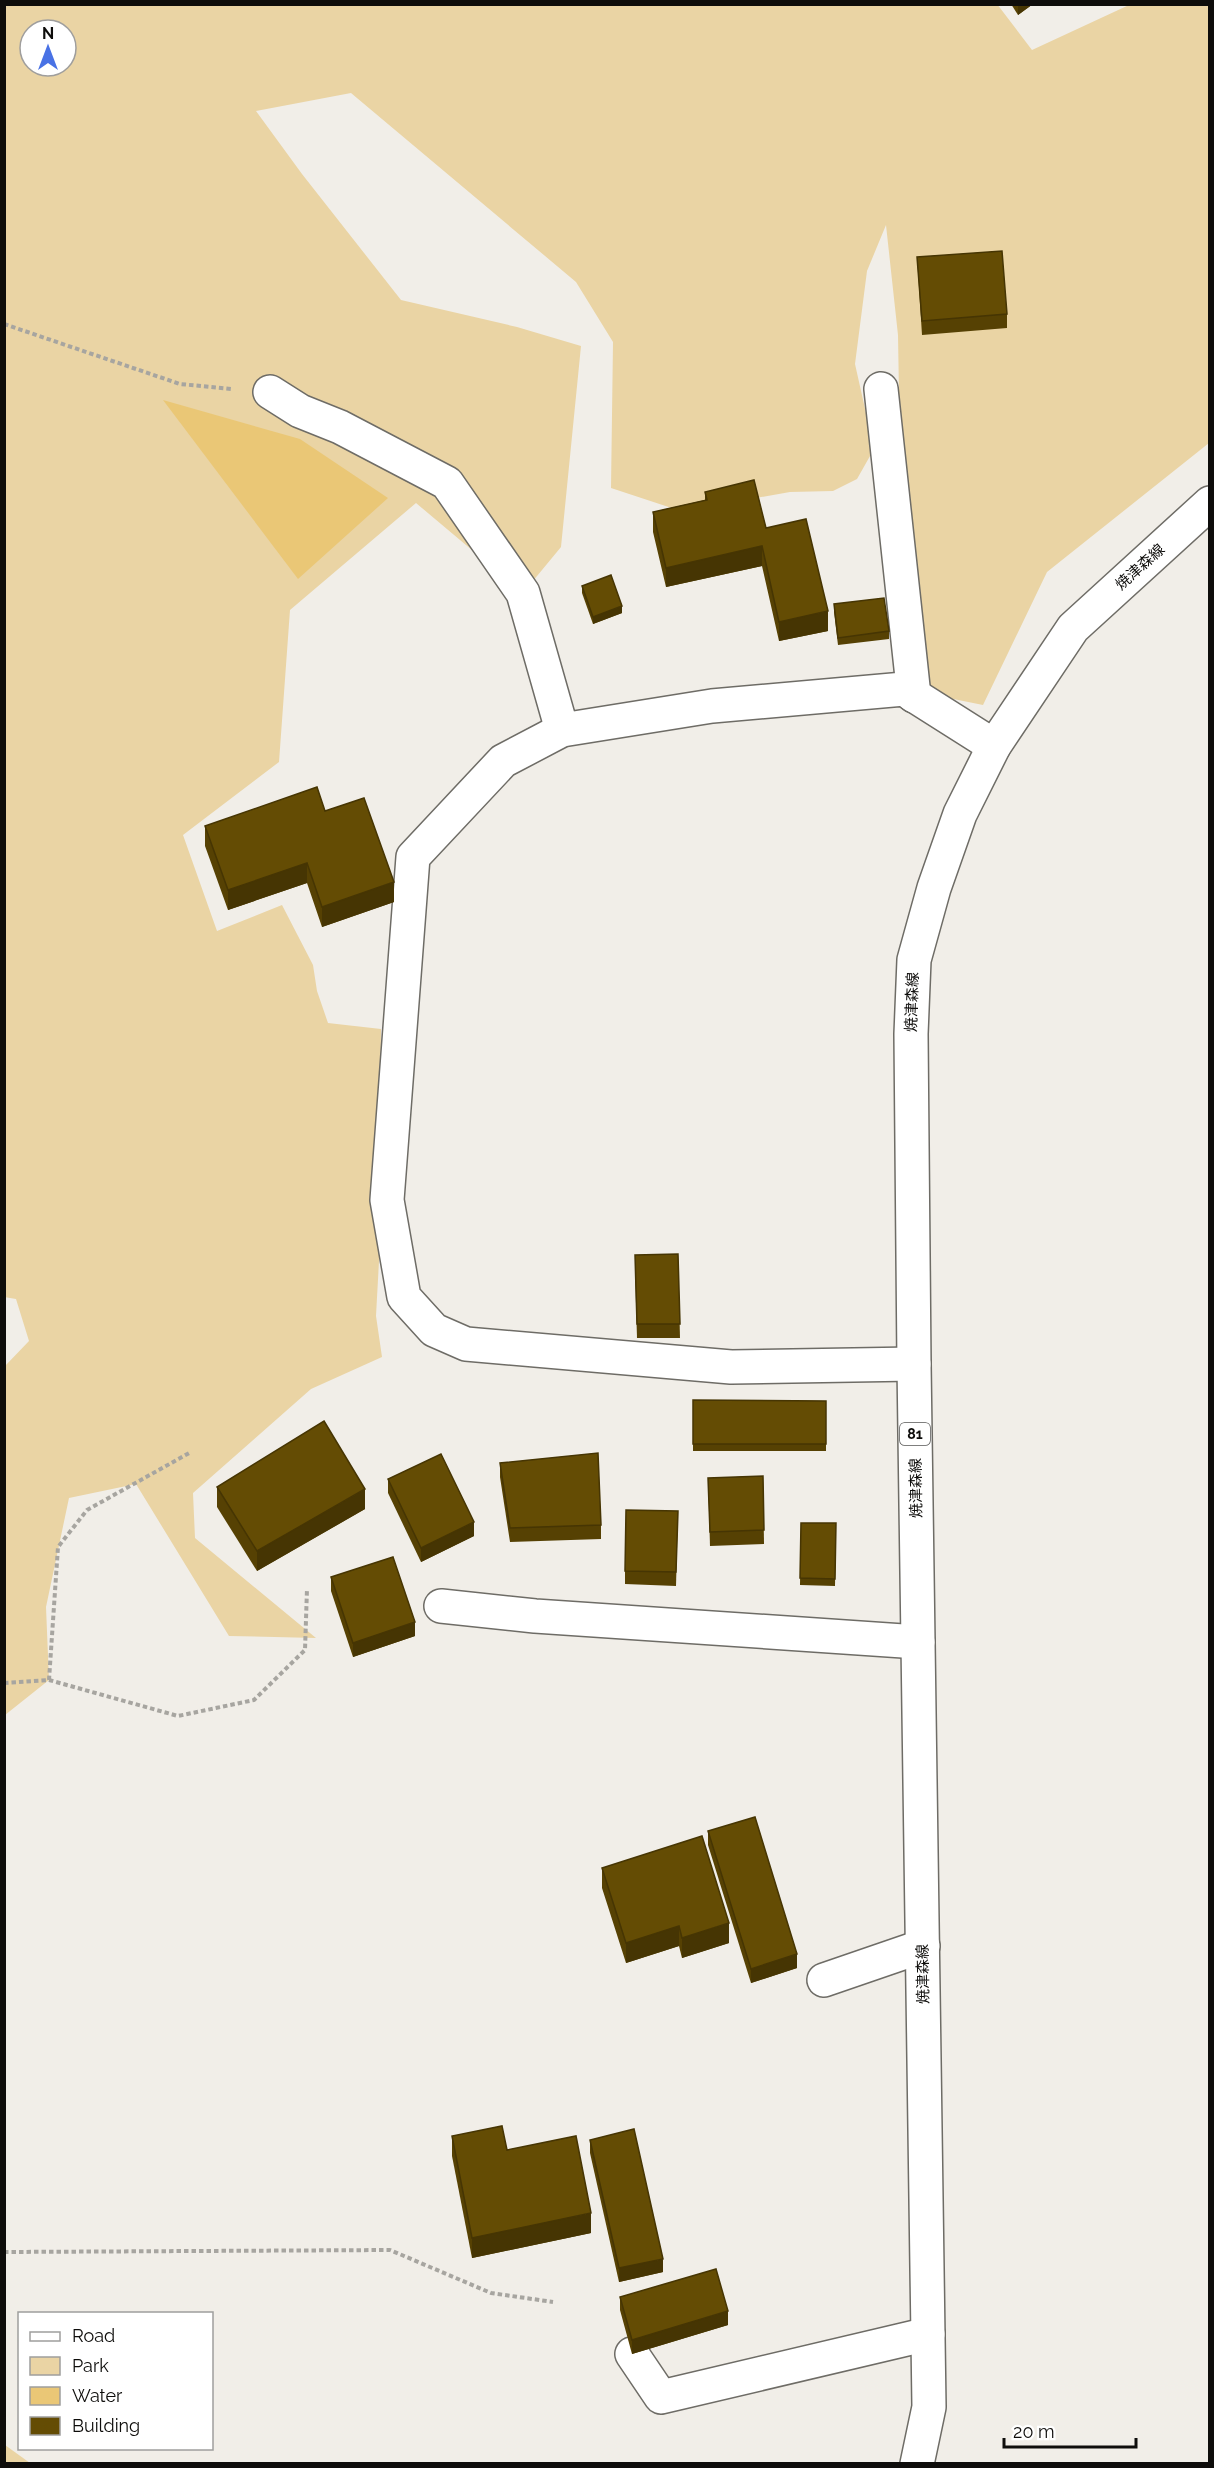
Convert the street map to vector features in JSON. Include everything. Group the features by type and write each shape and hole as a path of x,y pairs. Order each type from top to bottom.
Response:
{"street":[{"path":"881,389 914,696"},
{"path":"270,392 300,411 340,428 447,483 523,592 562,730"},
{"name":"焼津森線","path":"917,2463 929,2407 914,1364 911,1034 914,960 934,888 960,814 994,746 1073,628 1209,503"},
{"path":"914,1364 731,1367 466,1344 434,1330 404,1297 387,1200 412,857 503,760 562,730 712,706 904,689 994,746"},
{"path":"441,1606 535,1616 918,1642"},
{"path":"824,1980 923,1946"},
{"path":"632,2354 661,2397 928,2334"}],"path":[{"path":"4,324 180,384 270,392"},
{"path":"49,1680 58,1547 87,1510 191,1452"},
{"path":"4,1683 49,1680 178,1716 254,1700 305,1650 307,1589"},
{"path":"4,2252 390,2250 492,2293 553,2302"}],"green space":[{"path":"997,4 1032,50 1129,5 1209,5 1209,443 1047,572 983,705 904,689 898,335 886,225 867,271 855,364 874,449 857,479 833,491 790,492 700,508 702,518 611,488 613,342 576,282 351,93 256,111 302,174 401,300 517,327 581,346 561,547 523,593 416,503 290,610 279,762 183,835 217,931 282,905 313,965 317,991 328,1023 381,1029 379,1261 376,1316 382,1357 311,1389 193,1493 195,1538 316,1638 229,1636 136,1484 69,1498 46,1607 49,1680 5,1715 5,1366 29,1341 16,1299 4,1297 5,5"},
{"path":"5,2445 30,2463 5,2463"}],"water":[{"path":"163,400 300,439 388,498 298,579"}],"building":[{"path":"1002,251 1007,314 922,321 917,257"},
{"path":"754,480 766,528 806,519 828,611 779,622 762,546 666,568 653,512 707,500 705,492"},
{"path":"611,575 622,606 593,617 582,586"},
{"path":"884,598 889,631 838,638 834,604"},
{"path":"317,787 325,811 364,798 394,882 322,907 307,863 228,890 205,826"},
{"path":"678,1254 680,1324 637,1324 635,1255"},
{"path":"693,1400 826,1401 826,1444 693,1444"},
{"path":"324,1421 365,1489 257,1551 217,1487"},
{"path":"598,1453 601,1525 510,1528 500,1463"},
{"path":"441,1454 474,1522 421,1548 388,1479"},
{"path":"763,1476 764,1530 710,1532 708,1478"},
{"path":"626,1510 678,1511 676,1572 625,1571"},
{"path":"801,1523 836,1523 835,1579 800,1578"},
{"path":"393,1557 415,1622 353,1643 331,1577"},
{"path":"755,1817 797,1954 751,1969 708,1831"},
{"path":"702,1836 729,1923 682,1938 679,1926 626,1943 602,1868"},
{"path":"502,2126 507,2150 576,2136 591,2213 472,2238 452,2136"},
{"path":"634,2129 663,2259 619,2268 590,2140"},
{"path":"716,2269 728,2311 632,2340 620,2297"}]}
